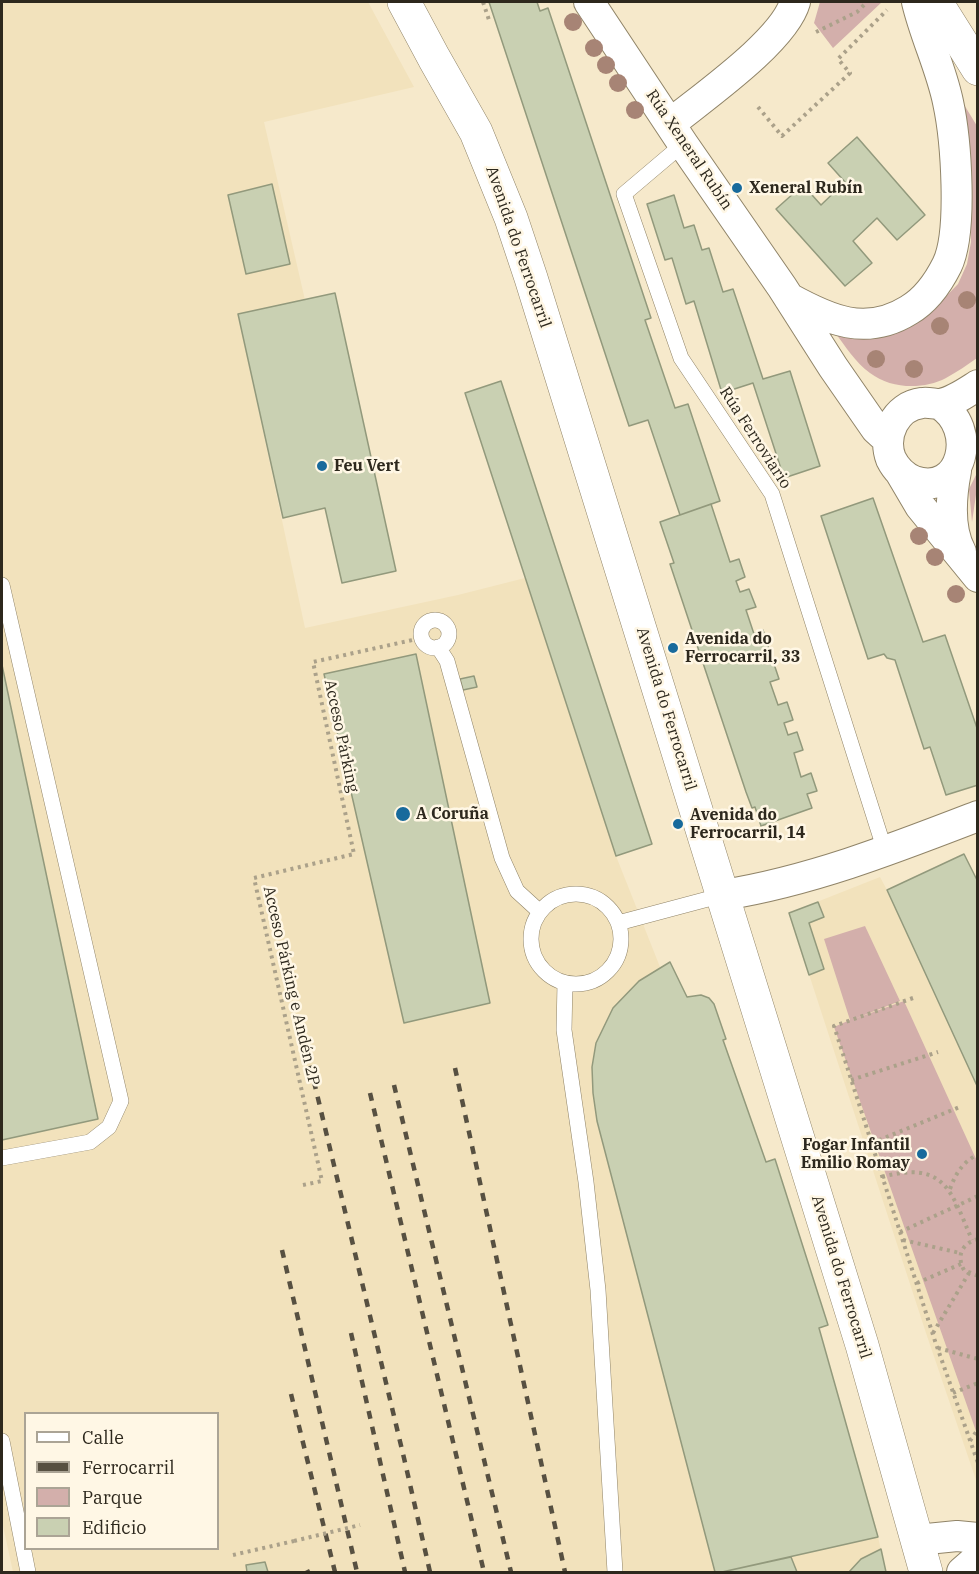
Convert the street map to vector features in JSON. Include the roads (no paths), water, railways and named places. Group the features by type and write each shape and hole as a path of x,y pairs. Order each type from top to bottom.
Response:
{"street":[{"name":"Avenida do Ferrocarril","path":"404,2 476,132 511,218 862,1344 926,1572"},
{"name":"Rúa Xeneral Rubín","path":"590,2 833,367 876,429 888,441 893,462 920,506 972,570"},
{"path":"676,134 764,46 780,28 795,2"},
{"path":"936,2 978,69"},
{"name":"Rúa Xeneral Rubín","path":"789,298 832,319 854,324 878,323 902,315 927,297 948,264 955,228 957,178 948,102 903,4"},
{"name":"Rúa Xeneral Rubín","path":"833,367 868,396 896,405 926,405 950,409 966,427 967,455 952,494 954,534 972,570"},
{"path":"888,441 895,419 926,405 953,399 978,385"},
{"path":"900,472 922,483 934,483 946,479 967,455"},
{"path":"723,895 758,890 885,851 978,816"},
{"path":"917,1540 957,1536 978,1538"},
{"path":"962,1572 978,1558"}],"lane":[{"name":"Rúa Ferroviario","path":"676,134 624,194 681,358 772,494 885,851"},
{"path":"2,585 121,1101 109,1126 90,1142 2,1158"},
{"path":"438,647 446,643 449,634 442,622 429,622 422,629 422,638 426,645 438,647 447,661 502,858 517,891 540,912"},
{"path":"579,894 594,897 606,905 618,923 621,931 621,946 616,960 607,973 595,981 580,985 565,984 551,978 540,968 533,954 530,939 533,925 540,912 551,901 565,895 579,894"},
{"path":"618,923 723,895"},
{"path":"565,984 564,1030 586,1182 598,1290 615,1572"},
{"path":"2,1441 28,1572"}],"railway":[{"path":"299,1019 430,1572"},
{"path":"455,1068 565,1572"},
{"path":"394,1085 511,1572"},
{"path":"370,1093 484,1572"},
{"path":"282,1250 357,1572"},
{"path":"351,1333 405,1572"},
{"path":"291,1394 335,1572"}],"place":[{"name":"Xeneral Rubín","path":"737,188"},
{"name":"Feu Vert","path":"322,466"},
{"name":"Avenida do Ferrocarril, 33","path":"673,648"},
{"name":"A Coruña","path":"403,814"},
{"name":"Avenida do Ferrocarril, 14","path":"678,824"},
{"name":"Fogar Infantil Emilio Romay","path":"922,1154"}]}
